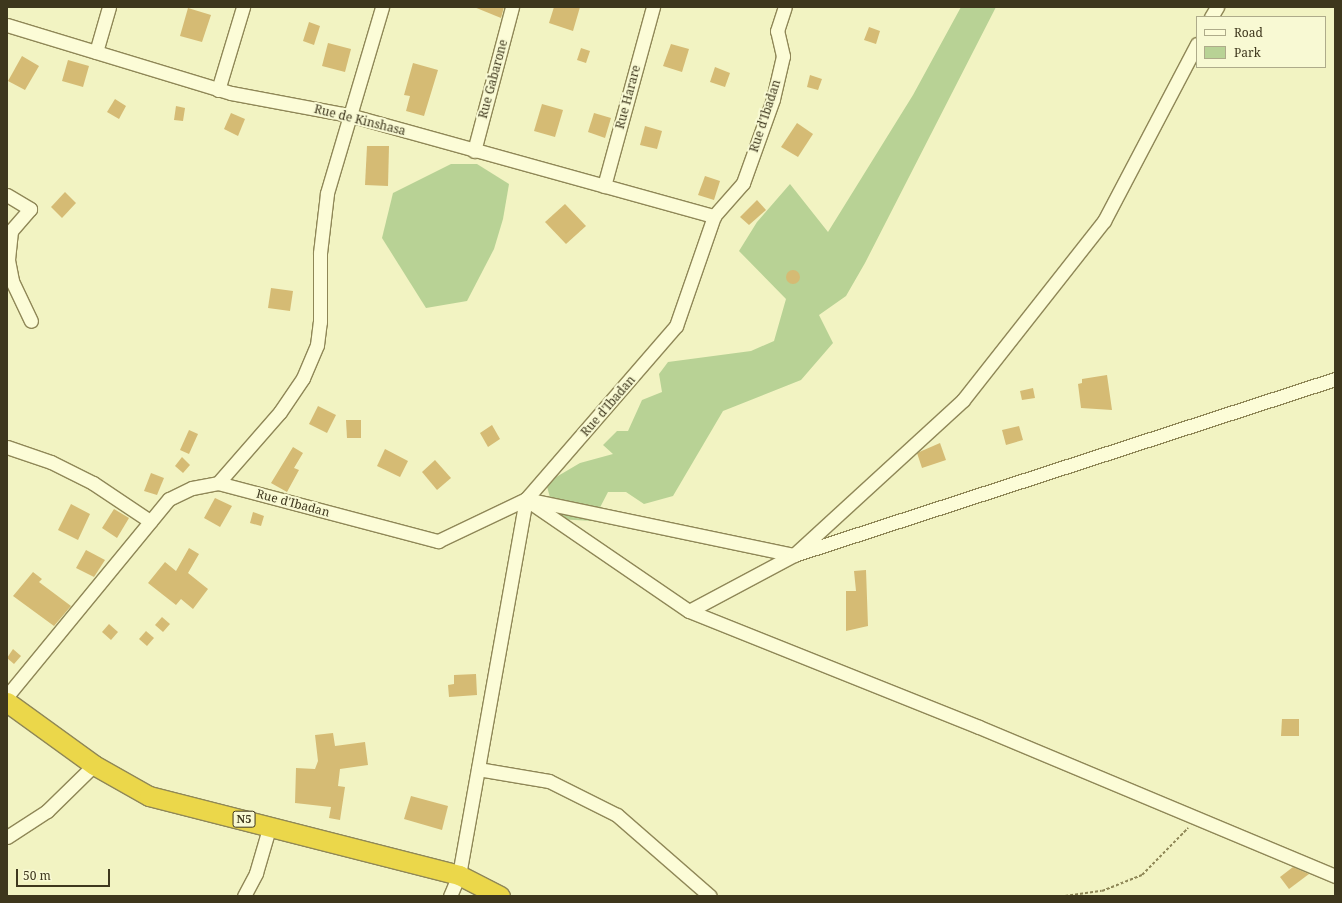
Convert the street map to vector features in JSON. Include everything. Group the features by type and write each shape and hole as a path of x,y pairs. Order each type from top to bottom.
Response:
{"highway":[{"name":"N5","path":"7,702 94,765 149,796 270,825 459,875 500,896"}],"street":[{"path":"96,52 109,7"},
{"path":"218,90 243,7"},
{"path":"7,696 170,499 192,488 218,483 280,412 303,378 317,345 320,253 327,193 382,7"},
{"name":"Rue Gabarone","path":"474,151 512,7"},
{"name":"Rue Harare","path":"604,186 653,7"},
{"name":"Rue d'Ibadan","path":"218,483 438,541 526,499 676,326 714,216 743,183 773,98 783,56 777,30 785,7"},
{"path":"1212,16 1217,7"},
{"name":"Rue de Kinshasa","path":"7,25 218,90 350,115 474,151 714,216"},
{"path":"794,554 972,388 1104,221 1196,46"},
{"path":"7,195 30,209 11,231 8,260 12,281 32,321"},
{"path":"689,612 794,554 1335,378"},
{"path":"7,447 51,462 93,482 150,522"},
{"path":"526,499 794,554"},
{"path":"526,499 689,612 1195,817 1335,876"},
{"path":"450,896 459,875 526,499"},
{"path":"7,837 47,811 94,765"},
{"path":"478,769 549,781 617,815 710,896"},
{"path":"244,896 256,873 270,825"}],"path":[{"path":"1064,896 1102,891 1142,875 1183,836 1195,817"}],"green space":[{"path":"961,7 996,7 865,263 846,296 819,315 833,343 801,380 723,411 673,496 644,504 626,492 608,492 593,521 556,519 546,483 580,463 613,454 603,445 617,431 628,431 642,400 662,392 659,374 668,362 751,351 774,341 786,299 739,251 757,222 790,184 828,232 913,95"},
{"path":"451,164 477,164 509,184 503,219 494,249 467,301 426,308 382,238 393,193"}],"building":[{"path":"474,7 504,7 501,18"},
{"path":"554,7 580,7 573,31 549,23"},
{"path":"188,8 211,15 202,42 180,36"},
{"path":"309,22 320,26 314,45 303,41"},
{"path":"869,27 880,31 876,44 864,40"},
{"path":"328,43 351,49 345,72 322,66"},
{"path":"671,44 689,49 682,72 663,66"},
{"path":"581,48 590,51 586,63 577,60"},
{"path":"22,56 39,66 25,90 8,81"},
{"path":"68,60 89,66 83,87 62,81"},
{"path":"413,63 438,70 424,116 406,111 410,96 404,95"},
{"path":"715,67 730,73 725,87 710,82"},
{"path":"810,75 822,79 818,90 807,87"},
{"path":"115,99 126,106 119,119 107,112"},
{"path":"542,104 563,110 555,137 534,131"},
{"path":"176,106 185,108 183,121 174,120"},
{"path":"231,113 245,119 238,136 224,129"},
{"path":"594,113 611,118 605,138 588,132"},
{"path":"797,123 813,134 798,157 781,147"},
{"path":"645,126 662,131 657,149 640,145"},
{"path":"367,146 389,146 388,186 365,185"},
{"path":"705,176 720,181 714,200 698,195"},
{"path":"65,192 76,203 62,218 51,207"},
{"path":"757,200 766,210 749,225 740,217"},
{"path":"565,204 586,226 566,244 545,222"},
{"path":"793,270 798,272 800,277 798,282 793,284 788,282 786,277 788,272"},
{"path":"271,288 293,291 290,311 268,308"},
{"path":"1107,375 1112,410 1081,408 1078,384 1082,383 1082,379"},
{"path":"1033,388 1035,398 1022,400 1020,391"},
{"path":"318,406 336,415 327,433 309,424"},
{"path":"346,420 361,420 361,438 347,438"},
{"path":"492,425 500,439 488,447 480,433"},
{"path":"1019,426 1023,440 1006,445 1002,430"},
{"path":"189,430 198,434 189,454 180,450"},
{"path":"940,443 946,460 922,468 917,453"},
{"path":"293,447 303,453 294,468 299,470 287,492 271,483"},
{"path":"385,449 408,461 400,477 377,466"},
{"path":"182,457 190,465 183,473 175,466"},
{"path":"435,460 451,478 437,490 422,472"},
{"path":"151,473 164,478 157,495 144,491"},
{"path":"215,498 232,506 220,527 204,518"},
{"path":"71,504 90,514 78,540 58,530"},
{"path":"114,509 129,518 117,538 102,528"},
{"path":"253,512 264,516 261,526 250,523"},
{"path":"189,548 199,554 188,573 208,589 193,609 181,599 176,605 148,583 165,562 176,571"},
{"path":"86,550 105,560 94,577 76,568"},
{"path":"866,570 868,626 846,631 846,591 856,591 854,571"},
{"path":"33,572 42,579 39,582 71,606 54,626 13,596"},
{"path":"162,617 170,624 163,632 155,625"},
{"path":"109,624 118,632 111,640 102,632"},
{"path":"146,631 154,638 147,646 139,639"},
{"path":"13,649 21,656 14,664 7,658"},
{"path":"476,674 477,695 449,697 448,685 454,684 454,675"},
{"path":"1282,719 1299,719 1299,736 1281,736"},
{"path":"333,733 335,746 365,742 368,765 340,769 338,786 345,787 340,820 329,818 331,807 295,803 296,768 315,769 318,761 315,735"},
{"path":"411,796 448,806 442,830 404,819"},
{"path":"1293,867 1309,874 1289,889 1280,877"}]}
